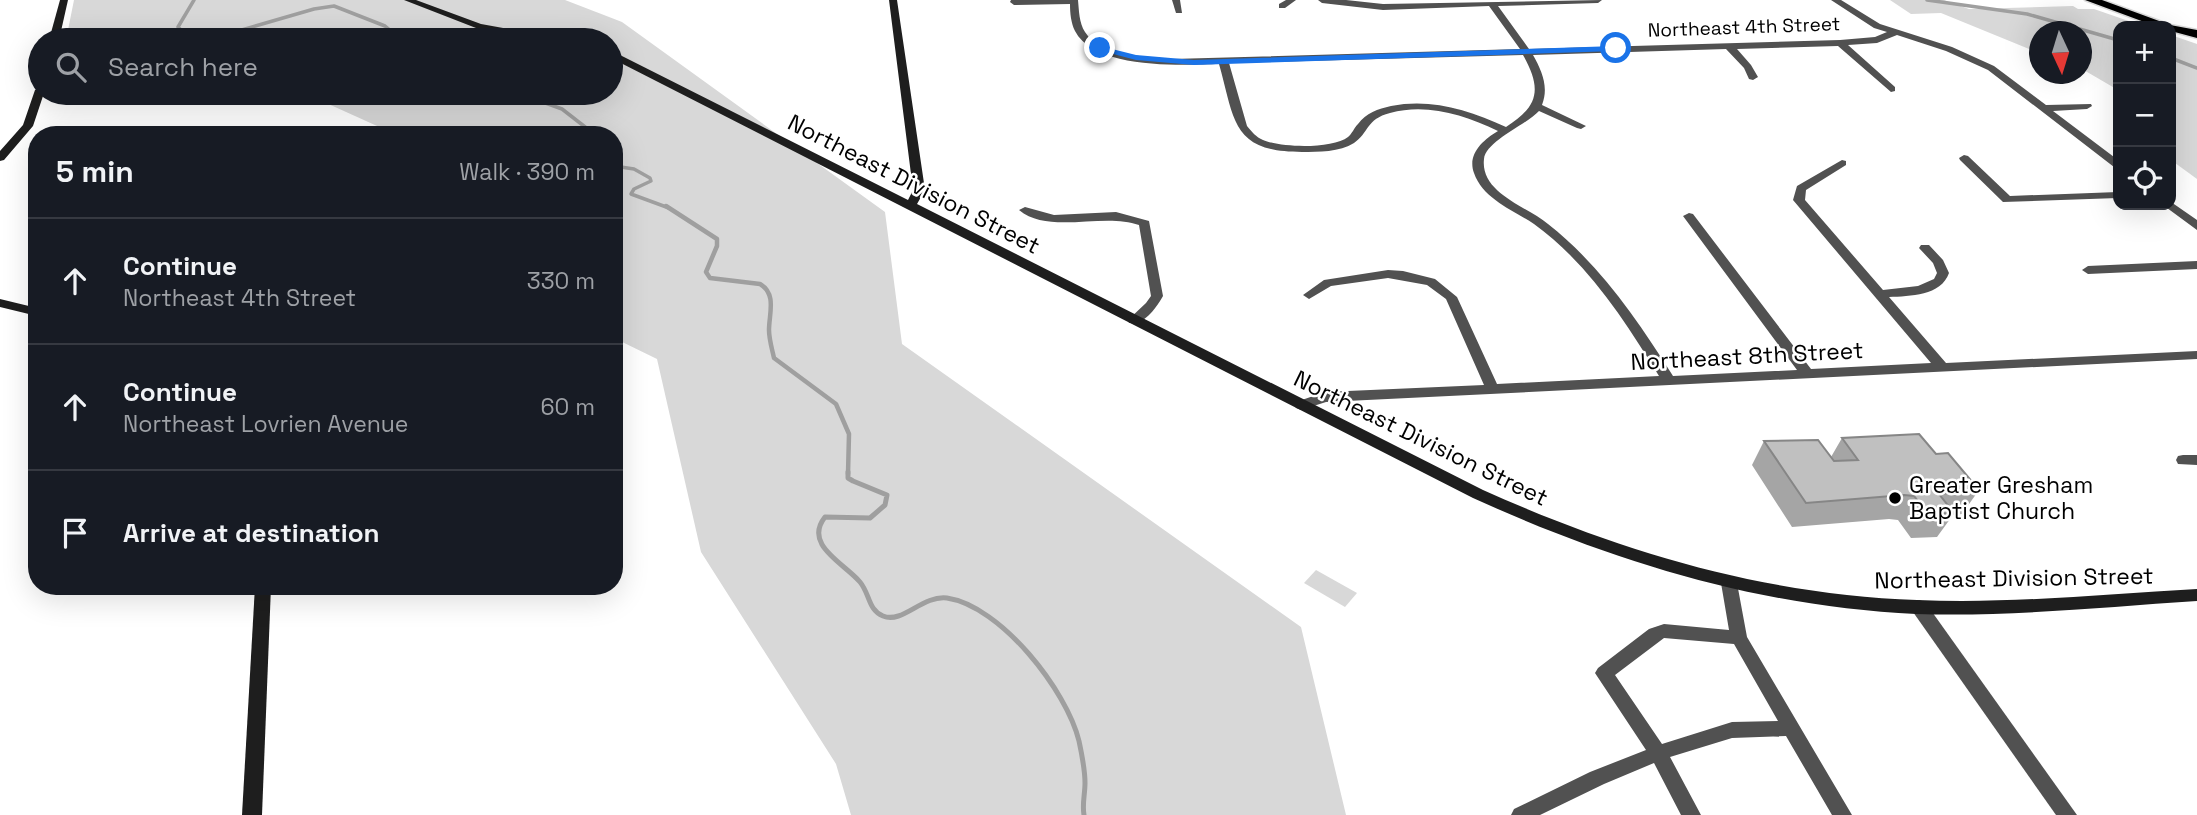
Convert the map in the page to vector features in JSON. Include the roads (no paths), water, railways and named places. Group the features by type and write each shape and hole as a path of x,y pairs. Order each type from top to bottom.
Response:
{"main road":[{"path":"2091,0 2151,21"},
{"path":"2176,30 2197,37"}],"street":[{"path":"57,28 64,0"},
{"path":"408,0 490,28"},
{"path":"893,0 919,190 911,206"},
{"path":"1014,2 1074,0"},
{"name":"Northeast 4th Street","path":"1074,0 1079,31 1092,44 1124,55 1172,62 1840,43 1877,40 1894,33"},
{"path":"1176,0 1179,11"},
{"path":"1282,6 1292,0"},
{"path":"1322,0 1373,7 1598,0"},
{"path":"1835,0 1860,17 1894,33 1971,58 2046,108 2113,161"},
{"path":"1492,4 1538,76 1541,96 1538,107 1529,117 1486,144 1479,155 1478,167 1483,180 1495,193 1541,224 1596,274 1627,313 1669,381"},
{"path":"1840,43 1891,89"},
{"path":"1728,45 1748,66 1753,77"},
{"name":"Northeast Division Street","path":"623,60 1478,494 1549,526 1621,553 1729,583 1832,600 1919,607 2197,595"},
{"path":"1223,61 1242,126 1248,134 1267,146 1322,147 1343,144 1351,140 1363,124 1376,115 1415,106 1462,112 1507,131"},
{"path":"0,158 28,126 35,105"},
{"path":"2046,108 2087,106"},
{"path":"1538,107 1581,126"},
{"path":"1964,158 2007,200 2113,195"},
{"path":"1842,163 1801,188 1799,201 1941,367"},
{"path":"1025,210 1048,218 1127,217 1145,223 1157,296 1151,306 1134,320"},
{"path":"2176,210 2197,226"},
{"path":"1689,216 1807,374"},
{"path":"1878,294 1917,292 1938,283 1942,268 1939,260 1925,248"},
{"path":"2088,270 2197,265"},
{"path":"1309,295 1328,283 1388,274 1431,282 1451,297 1493,390"},
{"path":"0,303 28,310"},
{"name":"Northeast 8th Street","path":"1301,405 1325,397 2197,355"},
{"path":"1729,583 1739,638 1842,815"},
{"path":"252,815 263,595"},
{"path":"1919,607 2067,815"},
{"path":"1691,815 1658,753 1604,673 1655,634 1664,631 1739,638"},
{"path":"1521,815 1597,778 1658,753 1732,730 1791,728"}],"waterway":[{"path":"179,28 194,0"},
{"path":"1927,0 2027,14 2113,39"},
{"path":"249,28 334,6 387,28"},
{"path":"2176,60 2197,68"},
{"path":"551,105 562,109 584,126"},
{"path":"623,167 634,169 651,181 634,189 631,194 669,208"},
{"path":"666,206 717,239 717,246 706,272 710,278 760,284 769,293 769,333 774,358 836,404 849,434 848,474"},
{"path":"848,474 848,478 853,481 887,495 885,505 870,518 825,517 819,536 822,545 860,582 874,610 883,616 898,616 929,601 947,598 968,604 989,617 1029,654 1061,699 1079,741 1084,767 1084,815"}],"place":[{"name":"Greater Gresham Baptist Church","path":"1895,498"}]}
